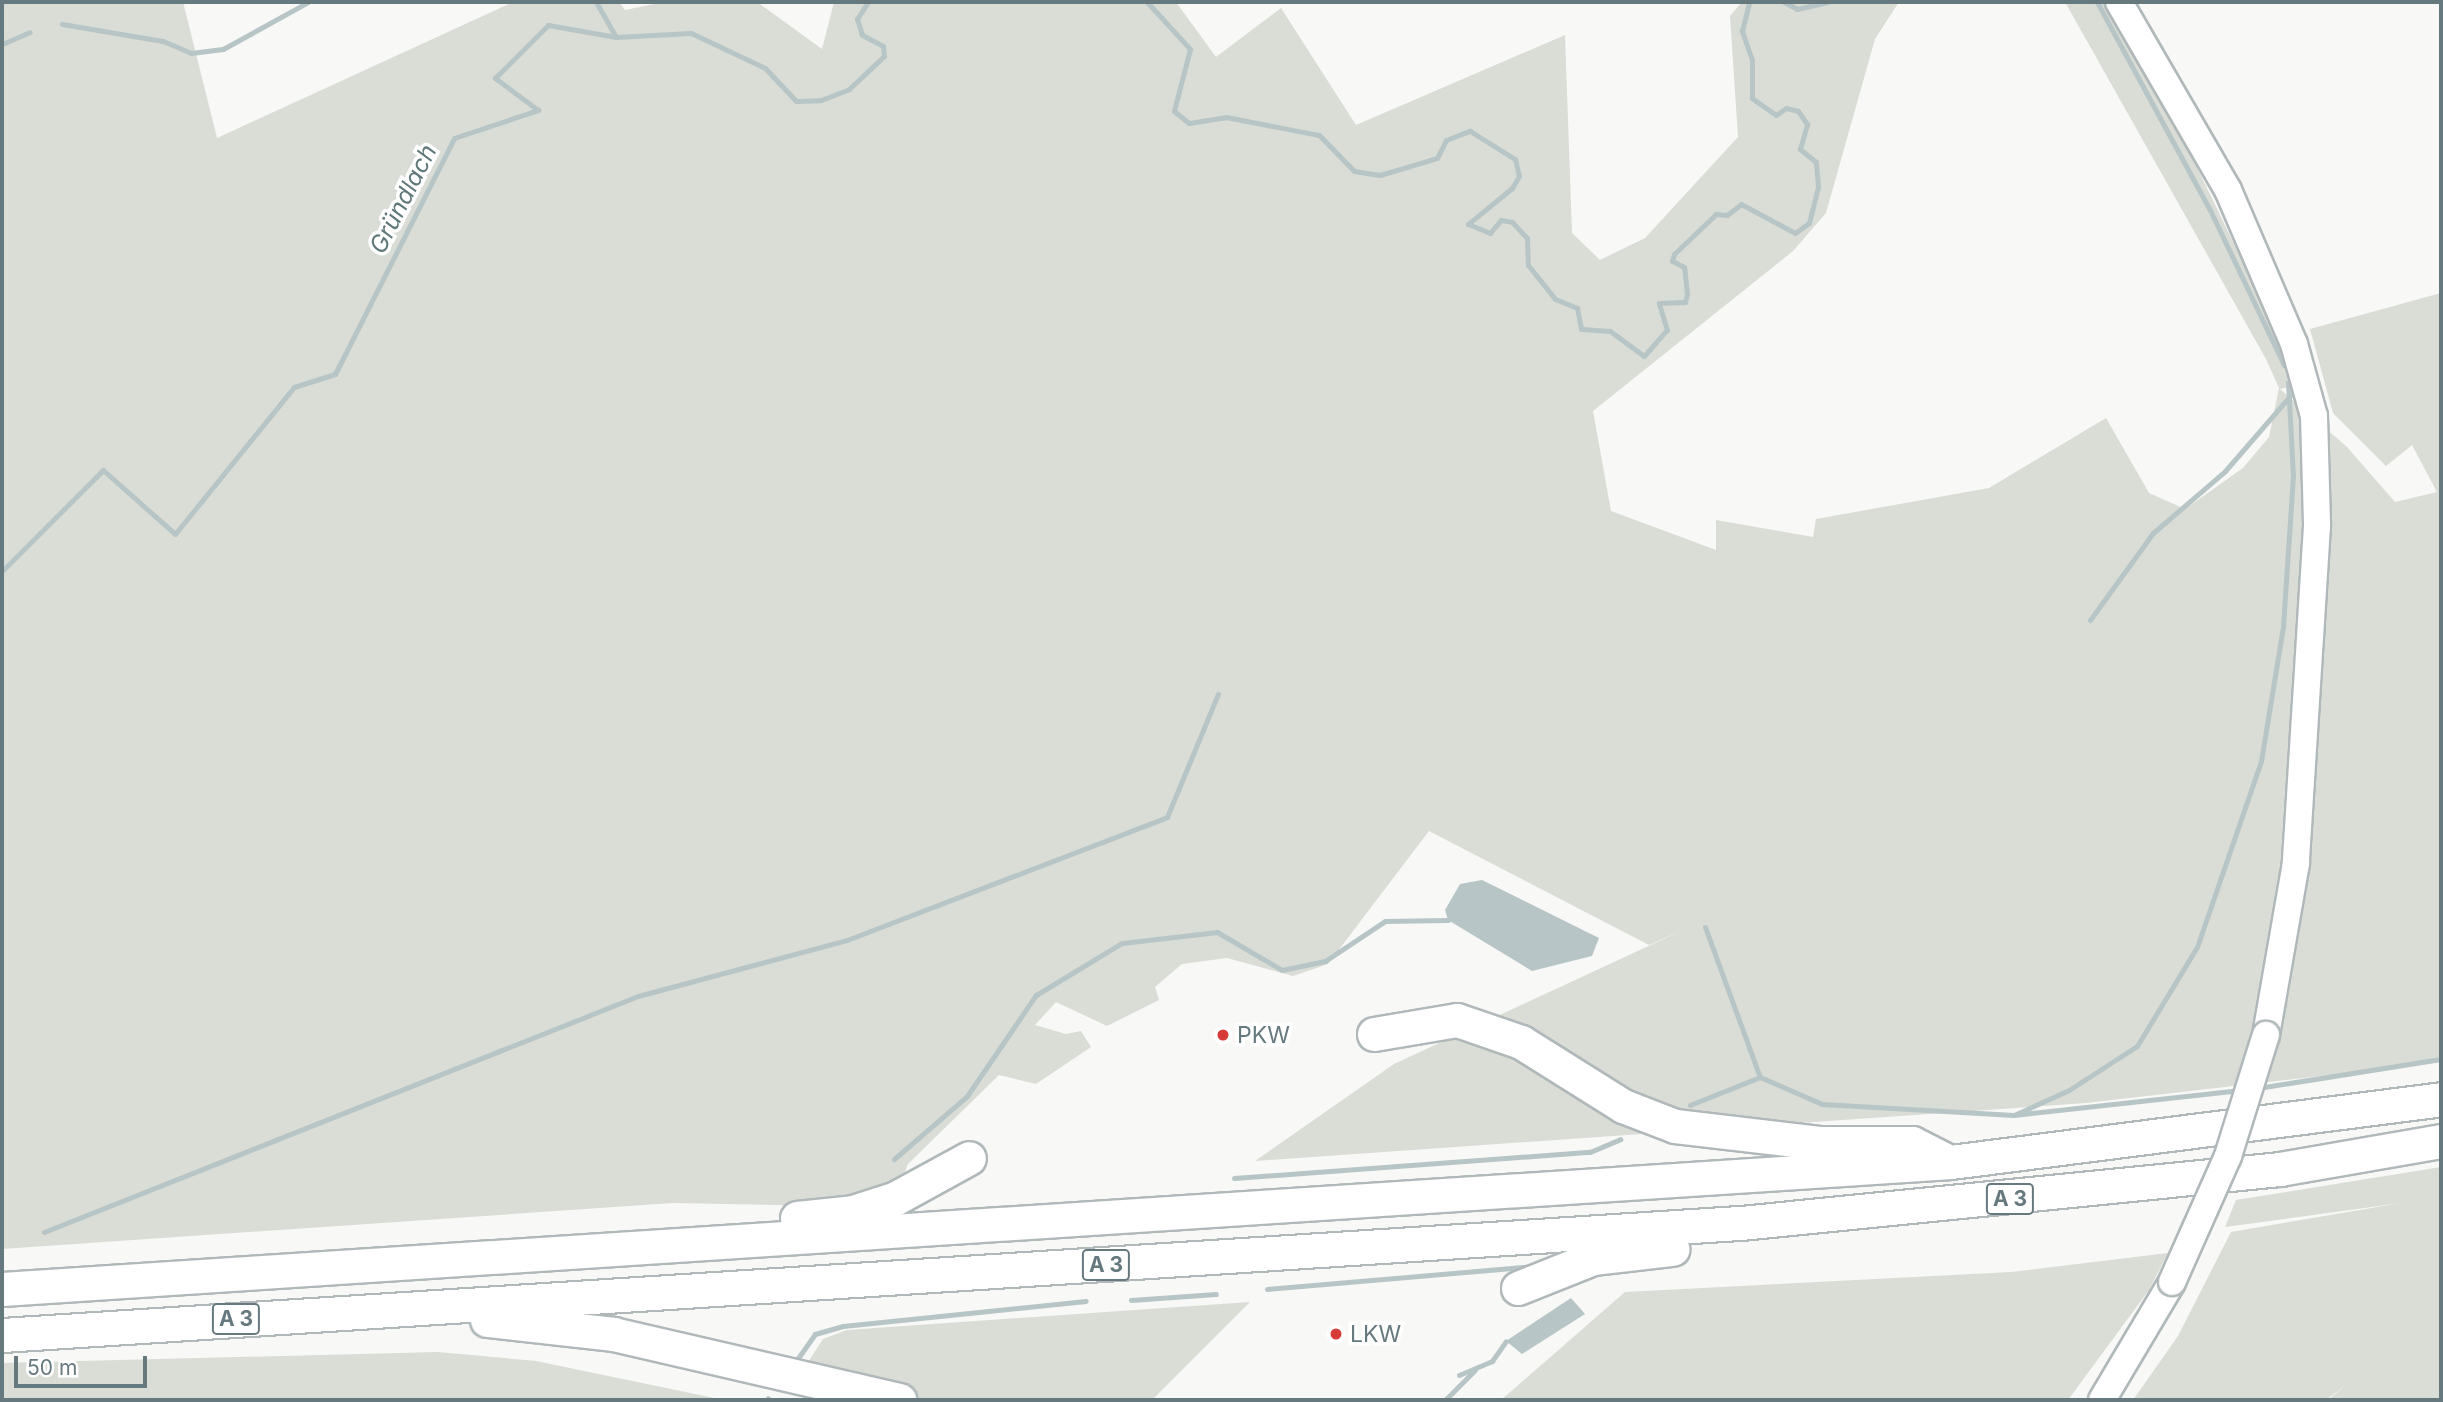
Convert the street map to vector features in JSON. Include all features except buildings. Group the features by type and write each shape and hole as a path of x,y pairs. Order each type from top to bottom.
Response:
{"highway":[{"path":"1374,1034 1457,1020 1521,1042 1623,1106 1675,1126 1819,1143 1912,1143 1951,1162"},
{"name":"A 3","path":"2,1289 1951,1162 2441,1099"},
{"name":"A 3","path":"2,1335 471,1307 1741,1223 2280,1169 2441,1141"},
{"path":"721,1244 754,1223 853,1212 896,1198 969,1158"},
{"path":"1518,1288 1593,1258 1712,1245 1741,1223"},
{"path":"471,1307 491,1323 613,1334 899,1400"}],"street":[{"path":"2102,1400 2172,1282 2228,1156 2266,1035 2296,863 2319,484 2312,399 2228,190 2119,2"}],"shaded area":[{"path":"2,2 183,2 217,138 513,2 619,2 625,10 664,2 757,2 822,49 834,2 1176,2 1216,57 1281,8 1356,125 1565,35 1572,233 1600,260 1645,238 1738,137 1730,16 1742,2 1899,2 1875,39 1826,213 1793,251 1593,411 1611,511 1716,550 1716,520 1813,537 1816,519 1989,488 2106,418 2149,493 2185,509 2243,468 2269,437 2279,388 2266,359 2065,2 2106,2 2187,147 2289,357 2299,385 2280,389 2347,447 2395,502 2437,492 2412,445 2386,466 2333,413 2310,329 2441,293 2441,1062 2086,1103 1255,1161 1394,1064 1683,930 1649,945 1429,831 1328,964 1293,976 1227,958 1182,964 1155,987 1159,1000 1107,1026 1056,1002 1035,1025 1066,1034 1081,1031 1091,1047 1036,1084 999,1075 908,1164 901,1182 835,1206 673,1203 2,1249"},
{"path":"1482,880 1599,938 1592,956 1532,971 1448,920 1445,910 1460,884"},
{"path":"2441,1167 2441,1400 2328,1400 2346,1385 2326,1400 2133,1400 2178,1336 2231,1232 2401,1203 2225,1227 2236,1200"},
{"path":"2168,1253 2149,1290 2068,1400 1501,1400 1625,1292 2011,1272"},
{"path":"1571,1298 1585,1314 1522,1354 1506,1341"},
{"path":"1250,1302 1152,1400 925,1400 805,1367 823,1339 847,1330"},
{"path":"438,1352 536,1361 724,1400 2,1400 2,1363"}],"waterway":[{"path":"62,24 163,41 191,53 223,49 308,2"},
{"path":"596,2 616,37"},
{"name":"Gründlach","path":"2,571 103,470 175,534 294,387 335,374 454,138 538,110 495,78 548,25 616,37 691,33 765,68 796,101 821,100 849,89 884,56 883,46 862,35 857,19 868,2"},
{"name":"Gründlach","path":"1147,2 1190,49 1174,111 1189,123 1226,117 1319,135 1354,171 1380,175 1437,158 1446,140 1470,131 1515,159 1519,176 1512,188 1468,224 1490,233 1501,220 1512,222 1527,238 1528,265 1555,299 1577,308 1581,329 1610,331 1644,356 1667,330 1659,303 1685,302 1687,294 1684,267 1672,261 1674,254 1716,214 1727,215 1741,204 1795,233 1809,223 1818,186 1816,162 1800,149 1807,124 1798,111 1786,108 1776,115 1752,98 1752,60 1742,31 1749,2"},
{"name":"Gründlach","path":"1784,2 1797,9 1827,2"},
{"path":"2097,2 2210,210 2284,365"},
{"path":"2,44 30,32"},
{"path":"2014,1115 2069,1090 2137,1046 2197,947 2261,761 2283,626 2293,477 2288,382"},
{"path":"2090,620 2153,533 2225,471 2290,396"},
{"path":"44,1232 638,996 847,940 1167,817 1218,694"},
{"path":"894,1159 967,1096 1036,995 1122,943 1217,932 1282,970 1325,961 1385,921 1448,920"},
{"path":"1705,927 1760,1077"},
{"path":"2258,1088 2441,1059"},
{"path":"1690,1105 1760,1077 1822,1104 2014,1115 2241,1090"},
{"path":"1234,1178 1590,1152 1620,1139"},
{"path":"1267,1289 1533,1266"},
{"path":"1131,1300 1216,1294"},
{"path":"796,1361 815,1334 843,1326 1086,1301"},
{"path":"1459,1375 1492,1361 1506,1341"},
{"path":"1445,1400 1475,1370"}],"place":[{"name":"PKW","path":"1223,1035"},
{"name":"LKW","path":"1336,1334"}]}
